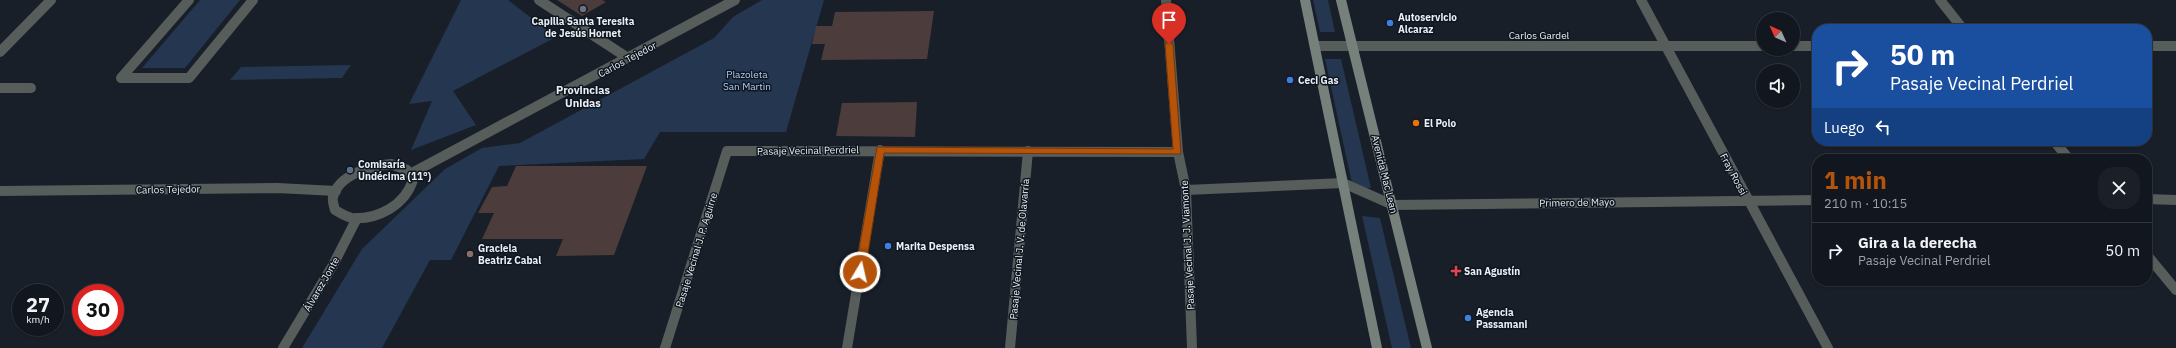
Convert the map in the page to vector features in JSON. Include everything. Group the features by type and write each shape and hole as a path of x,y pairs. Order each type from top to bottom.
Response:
{"main road":[{"path":"1305,0 1316,46 1377,348"},
{"name":"Avenida Mac Lean","path":"1341,0 1393,205 1427,348"}],"street":[{"path":"0,52 51,0"},
{"path":"189,0 121,78 189,78 253,0"},
{"path":"539,0 628,58"},
{"name":"Carlos Tejedor","path":"412,173 735,0"},
{"name":"Pasaje Vecinal J. J. Viamonte","path":"1166,0 1178,152 1186,190 1192,348"},
{"name":"Fray Rossi","path":"1641,0 1828,348"},
{"path":"1940,0 1959,24"},
{"name":"Carlos Gardel","path":"1316,46 1756,46"},
{"path":"1800,46 1812,46"},
{"path":"2152,46 2176,46"},
{"path":"0,88 31,88"},
{"path":"2058,146 2065,154"},
{"path":"847,348 880,150"},
{"name":"Pasaje Vecinal Perdriel","path":"727,151 880,150 1178,152"},
{"name":"Pasaje Vecinal J. P. Aguirre","path":"665,348 727,151"},
{"name":"Pasaje Vecinal J. V. de Olavarría","path":"1010,348 1028,151"},
{"path":"391,164 400,165 412,173 414,180 413,187 401,202 380,214 357,218 348,217 335,210 333,198 336,191 350,177 370,167 391,164"},
{"path":"1186,190 1343,183"},
{"name":"Primero de Mayo","path":"1343,183 1393,205 1812,200"},
{"name":"Carlos Tejedor","path":"0,191 277,188 336,191"},
{"path":"2152,199 2176,200"},
{"name":"Álvarez Jonte","path":"283,348 333,265 357,218"},
{"path":"2152,261 2176,290"}],"green space":[{"path":"200,0 240,0 185,68 142,68"},
{"path":"461,0 508,0 556,37 453,91 476,125 411,150 432,101 409,104"},
{"name":"Plazoleta San Martìn","path":"762,0 824,0 786,132 660,132 644,159 499,166 451,260 430,260 382,348 302,348 362,249 445,169 482,148 520,143 714,38 733,17"},
{"path":"1313,0 1328,0 1335,32 1320,32"},
{"path":"1325,59 1341,59 1371,188 1353,188"},
{"path":"351,65 342,78 230,80 241,67"},
{"path":"1362,216 1380,218 1411,348 1392,348"}],"building":[{"name":"Capilla Santa Teresita de Jesús Hornet","path":"557,0 602,0 606,2 582,16"},
{"path":"934,11 927,59 821,60 825,44 812,44 816,26 832,26 835,12"},
{"path":"917,102 915,137 836,136 842,103"},
{"path":"516,166 647,166 614,255 556,256 563,239 482,239 494,213 478,213 492,187 507,186"}],"place":[{"name":"Capilla Santa Teresita de Jesús Hornet","path":"583,9"},
{"name":"Autoservicio Alcaraz","path":"1390,23"},
{"name":"Ceci Gas","path":"1290,80"},
{"name":"El Polo","path":"1416,123"},
{"name":"Comisaría Undécima (11°)","path":"350,170"},
{"name":"Marita Despensa","path":"888,246"},
{"name":"Graciela Beatriz Cabal","path":"470,254"},
{"name":"San Agustín","path":"1456,271"},
{"name":"Agencia Passamani","path":"1468,318"}],"district":[{"name":"Provincias Unidas","path":"583,96"}],"route":[{"path":"860,272 880,150 1125,153 1178,152 1169,44"}]}
